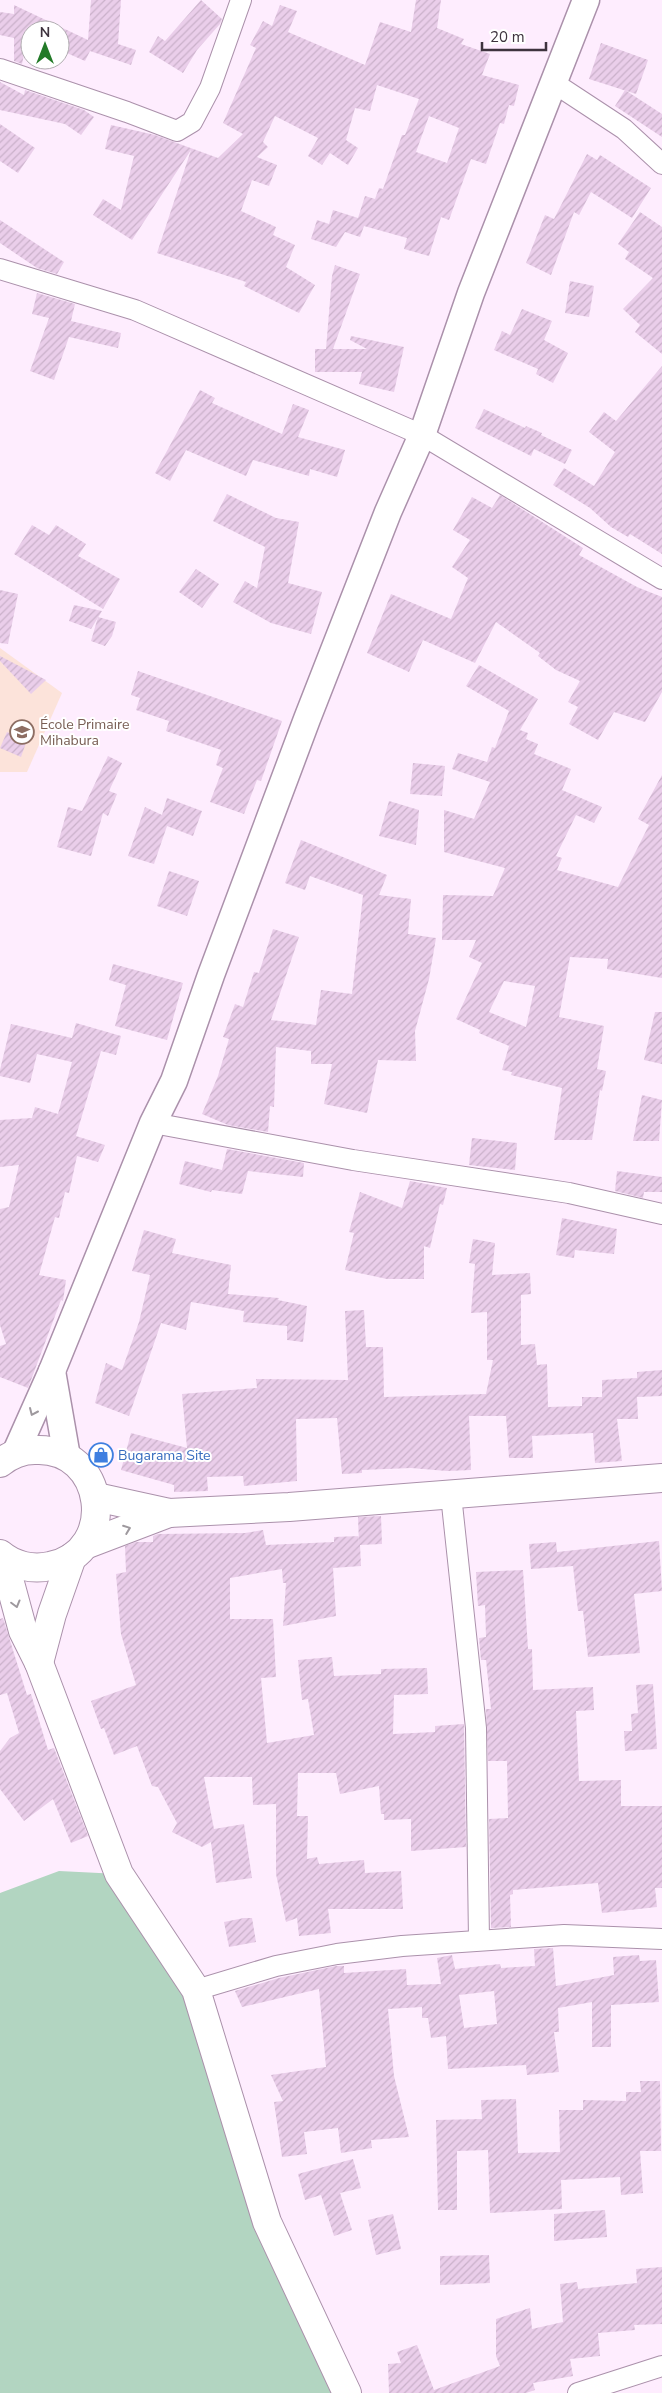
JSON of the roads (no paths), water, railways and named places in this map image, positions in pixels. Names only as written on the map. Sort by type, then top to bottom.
[{"type":"highway","points":[[8,1458],[42,1450],[67,1457],[83,1470],[96,1497],[95,1522],[79,1551],[52,1614],[39,1662]]},
{"type":"highway","points":[[96,1497],[168,1513],[451,1495],[662,1478]]},
{"type":"highway","points":[[1,1556],[22,1566],[43,1568],[63,1562],[79,1551],[168,1513]]},
{"type":"highway","points":[[1,1556],[23,1631],[39,1662],[119,1874],[196,1990],[267,2222],[347,2393]]},
{"type":"main road","points":[[8,1458],[52,1371],[153,1124],[174,1081],[211,975],[307,719],[388,512],[422,435],[471,293],[586,0]]},
{"type":"main road","points":[[52,1371],[67,1457]]},
{"type":"street","points":[[0,69],[177,131],[192,122],[210,88],[241,0]]},
{"type":"street","points":[[554,84],[624,129],[662,164]]},
{"type":"street","points":[[0,269],[135,310],[422,435],[662,579]]},
{"type":"street","points":[[153,1124],[353,1160],[569,1193],[662,1214]]},
{"type":"street","points":[[451,1495],[476,1728],[480,1940]]},
{"type":"street","points":[[196,1990],[276,1966],[337,1954],[480,1940],[564,1935],[662,1939]]},
{"type":"street","points":[[578,2393],[662,2366]]},
{"type":"place","name":"École Primaire Mihabura","points":[[22,732]]},
{"type":"place","name":"Bugarama Site","points":[[101,1455]]}]
